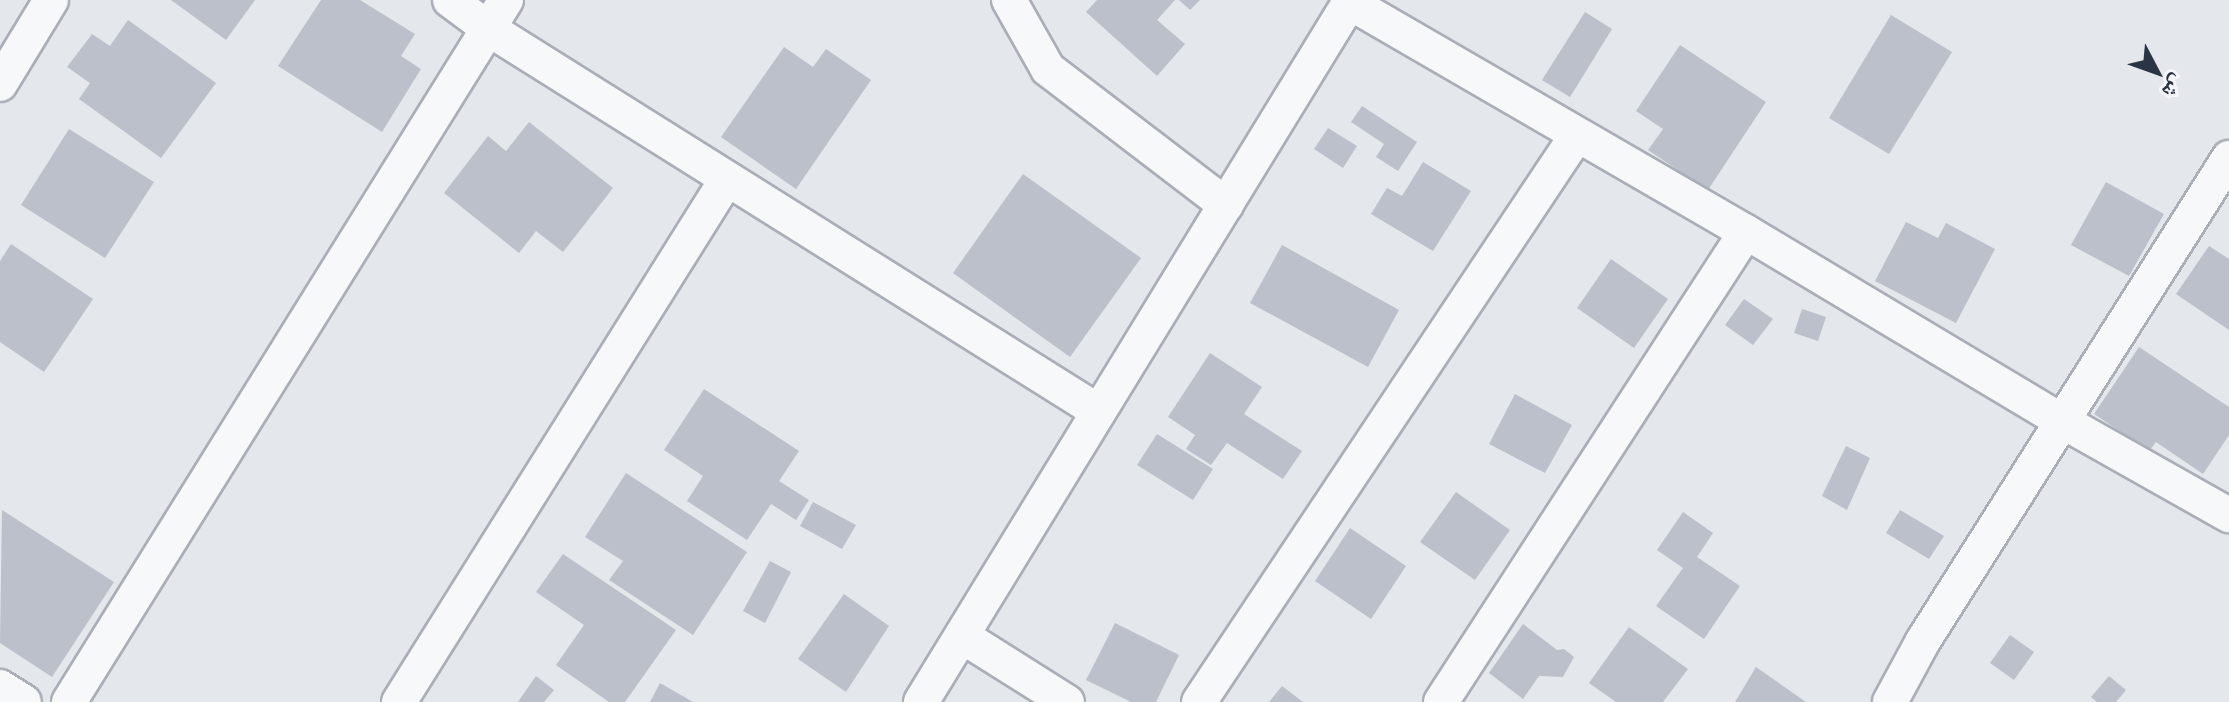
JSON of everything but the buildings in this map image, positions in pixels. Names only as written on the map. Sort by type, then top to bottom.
[{"type":"street","points":[[0,84],[51,0]]},
{"type":"street","points":[[450,0],[489,29],[1096,410]]},
{"type":"street","points":[[69,702],[506,0]]},
{"type":"street","points":[[1009,0],[1048,69],[1226,205]]},
{"type":"street","points":[[921,702],[1096,410],[1350,1],[2062,421],[2229,515]]},
{"type":"street","points":[[1199,702],[1577,135]]},
{"type":"street","points":[[1890,702],[1923,641],[2229,158]]},
{"type":"street","points":[[399,702],[727,179]]},
{"type":"street","points":[[1441,702],[1746,232]]},
{"type":"street","points":[[962,636],[1067,702]]},
{"type":"street","points":[[0,687],[24,702]]}]
